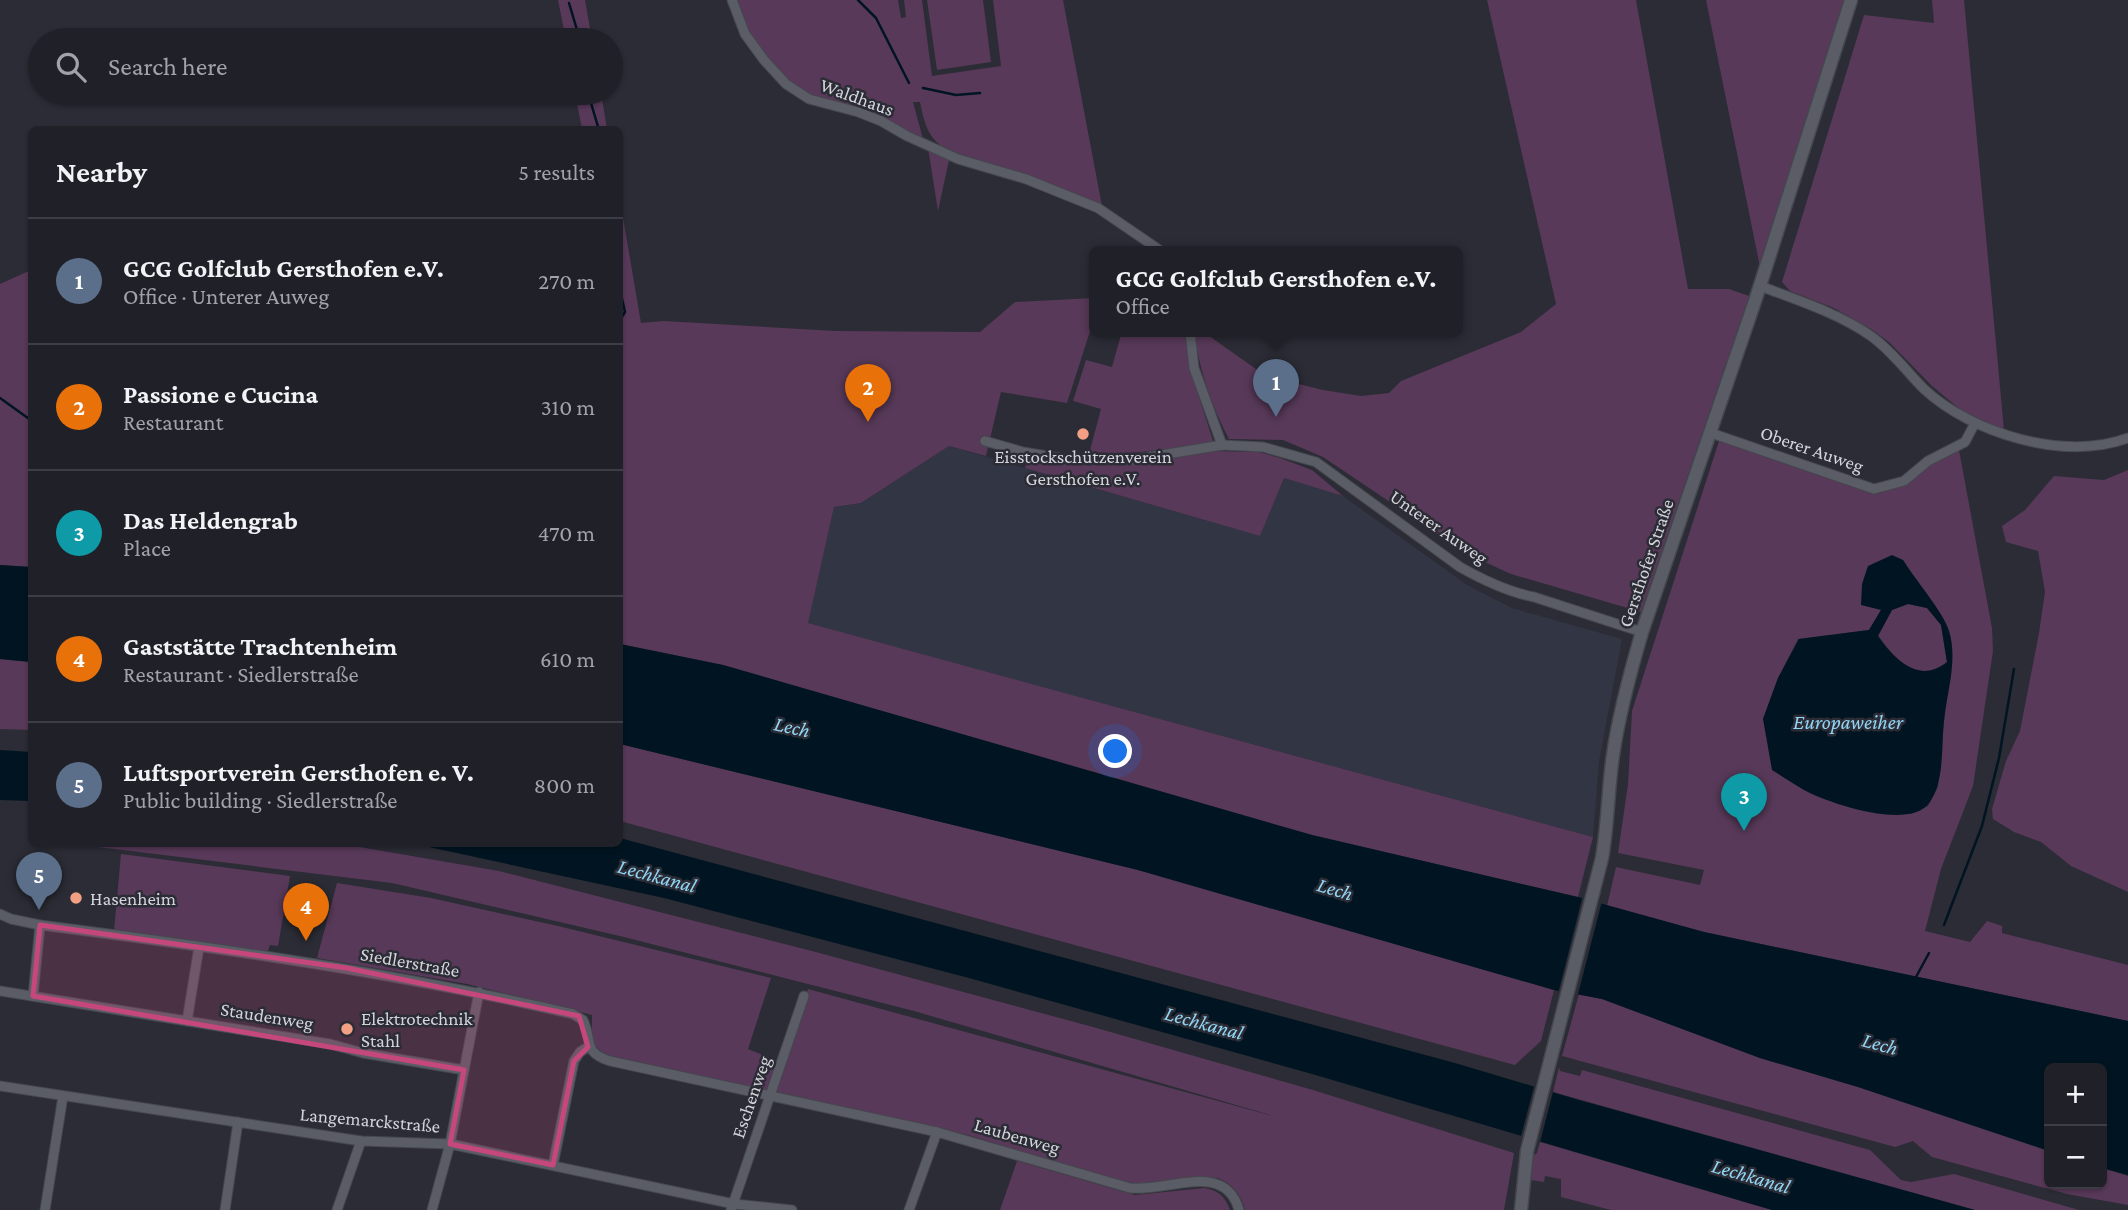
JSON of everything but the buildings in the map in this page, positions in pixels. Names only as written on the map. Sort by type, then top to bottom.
[{"type":"main road","name":"Gersthofer Straße","points":[[1521,1210],[1527,1151],[1599,872],[1608,820],[1612,759],[1619,717],[1642,632],[1760,286],[1851,0]]},
{"type":"street","name":"Waldhaus","points":[[732,0],[745,34],[786,84],[809,100],[847,108],[881,121],[958,159],[1026,179],[1098,208],[1154,246]]},
{"type":"street","points":[[1760,286],[1831,314],[1869,335],[1887,348],[1924,389],[1975,423],[2000,433],[2044,443],[2084,446],[2128,438]]},
{"type":"street","points":[[1191,337],[1194,368],[1222,445]]},
{"type":"street","name":"Oberer Auweg","points":[[1711,433],[1874,489],[1904,481],[1928,461],[1965,442],[1975,423]]},
{"type":"street","name":"Unterer Auweg","points":[[985,441],[1023,452],[1065,459],[1131,460],[1222,445],[1263,447],[1316,462],[1460,567],[1478,577],[1518,594],[1642,632]]},
{"type":"street","name":"Siedlerstraße","points":[[0,914],[10,919],[40,925],[288,958],[479,992],[579,1016],[586,1025],[588,1046]]},
{"type":"street","name":"Siedlerstraße","points":[[0,922],[10,919]]},
{"type":"street","points":[[33,996],[40,925]]},
{"type":"street","points":[[187,1021],[199,947]]},
{"type":"street","name":"Staudenweg","points":[[0,991],[330,1044],[363,1053],[464,1070]]},
{"type":"street","points":[[432,1210],[450,1144],[479,992]]},
{"type":"street","name":"Eschenweg","points":[[733,1207],[804,996]]},
{"type":"street","points":[[554,1165],[574,1061],[588,1046],[600,1058],[610,1061],[771,1095]]},
{"type":"street","name":"Langemarckstraße","points":[[0,1086],[361,1140],[450,1144],[554,1165],[733,1207],[792,1210]]},
{"type":"street","name":"Laubenweg","points":[[771,1095],[937,1132],[1130,1188],[1196,1182],[1220,1184],[1231,1191],[1239,1210]]},
{"type":"street","points":[[45,1210],[63,1096]]},
{"type":"street","points":[[225,1210],[238,1122]]},
{"type":"street","points":[[909,1210],[937,1132]]},
{"type":"street","points":[[337,1210],[361,1140]]},
{"type":"highlighted area","points":[[40,925],[347,968],[579,1016],[588,1047],[574,1061],[553,1165],[450,1144],[464,1070],[33,996]]},
{"type":"shaded area","points":[[558,0],[585,0],[590,28],[564,28]]},
{"type":"shaded area","points":[[735,0],[898,0],[901,18],[906,17],[904,0],[922,0],[932,76],[1001,66],[993,0],[1063,0],[1102,206],[950,152],[931,136],[920,102],[913,102],[923,139],[809,96],[787,81],[746,30]]},
{"type":"shaded area","points":[[927,0],[983,0],[991,62],[937,70]]},
{"type":"shaded area","points":[[1487,0],[1636,0],[1688,289],[1729,289],[1749,296],[1641,612],[1511,574],[1487,563],[1436,533],[1323,457],[1283,440],[1229,439],[1211,399],[1195,337],[1211,337],[1266,376],[1361,396],[1389,393],[1401,381],[1521,332],[1556,304]]},
{"type":"shaded area","points":[[1706,0],[1845,0],[1760,267]]},
{"type":"shaded area","points":[[1932,0],[1964,0],[2004,430],[1962,411],[1874,331],[1834,308],[1790,291],[1782,282],[1864,15],[1934,23]]},
{"type":"shaded area","points":[[577,105],[603,105],[606,126],[581,126]]},
{"type":"shaded area","points":[[928,148],[949,160],[938,211]]},
{"type":"shaded area","points":[[623,218],[641,323],[664,321],[835,331],[980,332],[1015,302],[1089,298],[1089,334],[1067,403],[1001,392],[986,456],[949,446],[861,503],[834,507],[808,623],[1593,837],[1578,897],[1312,835],[723,665],[623,645]]},
{"type":"shaded area","points":[[28,271],[28,567],[0,565],[0,284]]},
{"type":"shaded area","points":[[1120,337],[1187,337],[1190,369],[1214,444],[1131,453],[1089,454],[1101,409],[1073,401],[1086,360],[1112,367]]},
{"type":"shaded area","points":[[1720,438],[1879,491],[1930,462],[1959,450],[1992,628],[1993,651],[1973,786],[1941,869],[1925,931],[1970,942],[1987,921],[2002,926],[2002,933],[2128,965],[2128,1021],[1704,932],[1607,906],[1616,867],[1700,885],[1704,870],[1618,853],[1628,784],[1632,711]],"holes":[[[1903,560],[1948,628],[1951,675],[1938,787],[1928,806],[1911,814],[1890,814],[1763,719],[1778,678],[1798,639],[1869,630]]]},
{"type":"shaded area","points":[[949,446],[1260,536],[1284,478],[1343,496],[1467,585],[1512,608],[1622,639],[1599,762],[1593,837],[807,623],[834,507],[861,503]]},
{"type":"shaded area","points":[[1212,451],[1259,452],[1280,458],[1312,470],[1343,496],[1284,478],[1260,536],[1025,468],[1027,459],[1064,464],[1129,464]]},
{"type":"shaded area","points":[[2128,470],[2128,892],[2071,866],[2041,842],[2014,832],[1993,819],[1992,809],[2006,761],[2020,731],[2045,592],[2038,551],[2006,542],[2002,526],[2025,510],[2054,476],[2104,480]]},
{"type":"shaded area","points":[[1908,604],[1927,608],[1941,625],[1947,662],[1937,668],[1927,671],[1908,666],[1892,653],[1878,635],[1892,610]]},
{"type":"shaded area","points":[[0,659],[28,662],[28,730],[0,729]]},
{"type":"shaded area","points":[[623,745],[1138,870],[1554,990],[1541,1041],[1515,1065],[623,822]]},
{"type":"shaded area","points":[[98,847],[359,847],[499,871],[812,951],[1313,1090],[1514,1153],[1504,1210],[1245,1210],[1236,1191],[1218,1178],[1140,1185],[1123,1183],[968,1135],[611,1056],[595,1045],[592,1015],[467,984],[317,958],[337,883],[431,898],[771,978],[748,1049],[783,1063],[808,989],[1277,1117],[914,1011],[624,937],[392,883]]},
{"type":"shaded area","points":[[121,854],[290,876],[278,946],[270,945],[268,951],[114,931]]},
{"type":"shaded area","points":[[1579,994],[1602,999],[1760,1058],[1858,1087],[2044,1149],[2044,1188],[1932,1157],[1913,1141],[1895,1147],[1562,1056]]},
{"type":"shaded area","points":[[1559,1067],[1560,1071],[1580,1076],[1582,1070],[1870,1150],[1901,1180],[1911,1182],[1954,1174],[2079,1210],[1975,1210],[1553,1092]]},
{"type":"shaded area","points":[[1540,1142],[1772,1210],[1611,1210],[1561,1197],[1561,1179],[1545,1176],[1544,1182],[1531,1180],[1532,1156],[1537,1153]]},
{"type":"shaded area","points":[[1017,1161],[1135,1195],[1209,1189],[1220,1194],[1230,1210],[1000,1210]]},
{"type":"shaded area","points":[[2107,1170],[2128,1176],[2128,1205],[2049,1189],[2107,1189]]},
{"type":"water","name":"Europaweiher","points":[[1892,555],[1903,560],[1941,615],[1951,642],[1952,664],[1938,785],[1929,803],[1919,811],[1904,815],[1868,812],[1831,801],[1804,790],[1772,770],[1763,719],[1778,678],[1799,639],[1869,630],[1881,610],[1861,605],[1862,584],[1868,566]],"holes":[[[1908,604],[1927,608],[1941,625],[1947,662],[1927,671],[1917,670],[1899,660],[1878,636],[1892,610]]]},
{"type":"water","points":[[0,565],[28,567],[28,662],[0,659]]},
{"type":"water","name":"Lech","points":[[623,645],[723,665],[1312,835],[1578,897],[1704,932],[2128,1021],[2128,1175],[2107,1169],[2107,1063],[2044,1063],[2044,1149],[1858,1087],[1760,1058],[1602,999],[1554,990],[1138,870],[623,745]]},
{"type":"water","points":[[0,750],[28,752],[28,801],[0,800]]},
{"type":"water","name":"Lechkanal","points":[[623,839],[1455,1063],[1975,1210],[1772,1210],[1319,1076],[969,978],[664,898],[429,847],[623,847]]},
{"type":"pier","points":[[1583,895],[1602,901],[1577,998],[1558,994]]},
{"type":"pier","points":[[1535,1083],[1554,1088],[1539,1146],[1520,1140]]},
{"type":"waterway","points":[[858,0],[876,18],[909,83]]},
{"type":"waterway","points":[[569,3],[576,28]]},
{"type":"waterway","points":[[923,88],[956,95],[980,93]]},
{"type":"waterway","points":[[592,105],[598,126]]},
{"type":"waterway","points":[[623,303],[623,315]]},
{"type":"waterway","points":[[0,398],[28,418]]},
{"type":"waterway","points":[[1944,925],[1982,826],[1999,758],[2014,669]]},
{"type":"waterway","points":[[1916,977],[1929,953]]},
{"type":"place","name":"GCG Golfclub Gersthofen e.V.","points":[[1276,417]]},
{"type":"place","name":"Passione e Cucina","points":[[868,422]]},
{"type":"place","name":"Eisstockschützenverein Gersthofen e.V.","points":[[1083,434]]},
{"type":"place","name":"Das Heldengrab","points":[[1744,831]]},
{"type":"place","name":"Hasenheim","points":[[76,898]]},
{"type":"place","name":"Luftsportverein Gersthofen e. V.","points":[[39,910]]},
{"type":"place","name":"Gaststätte Trachtenheim","points":[[306,941]]},
{"type":"place","name":"Elektrotechnik Stahl","points":[[347,1029]]}]
